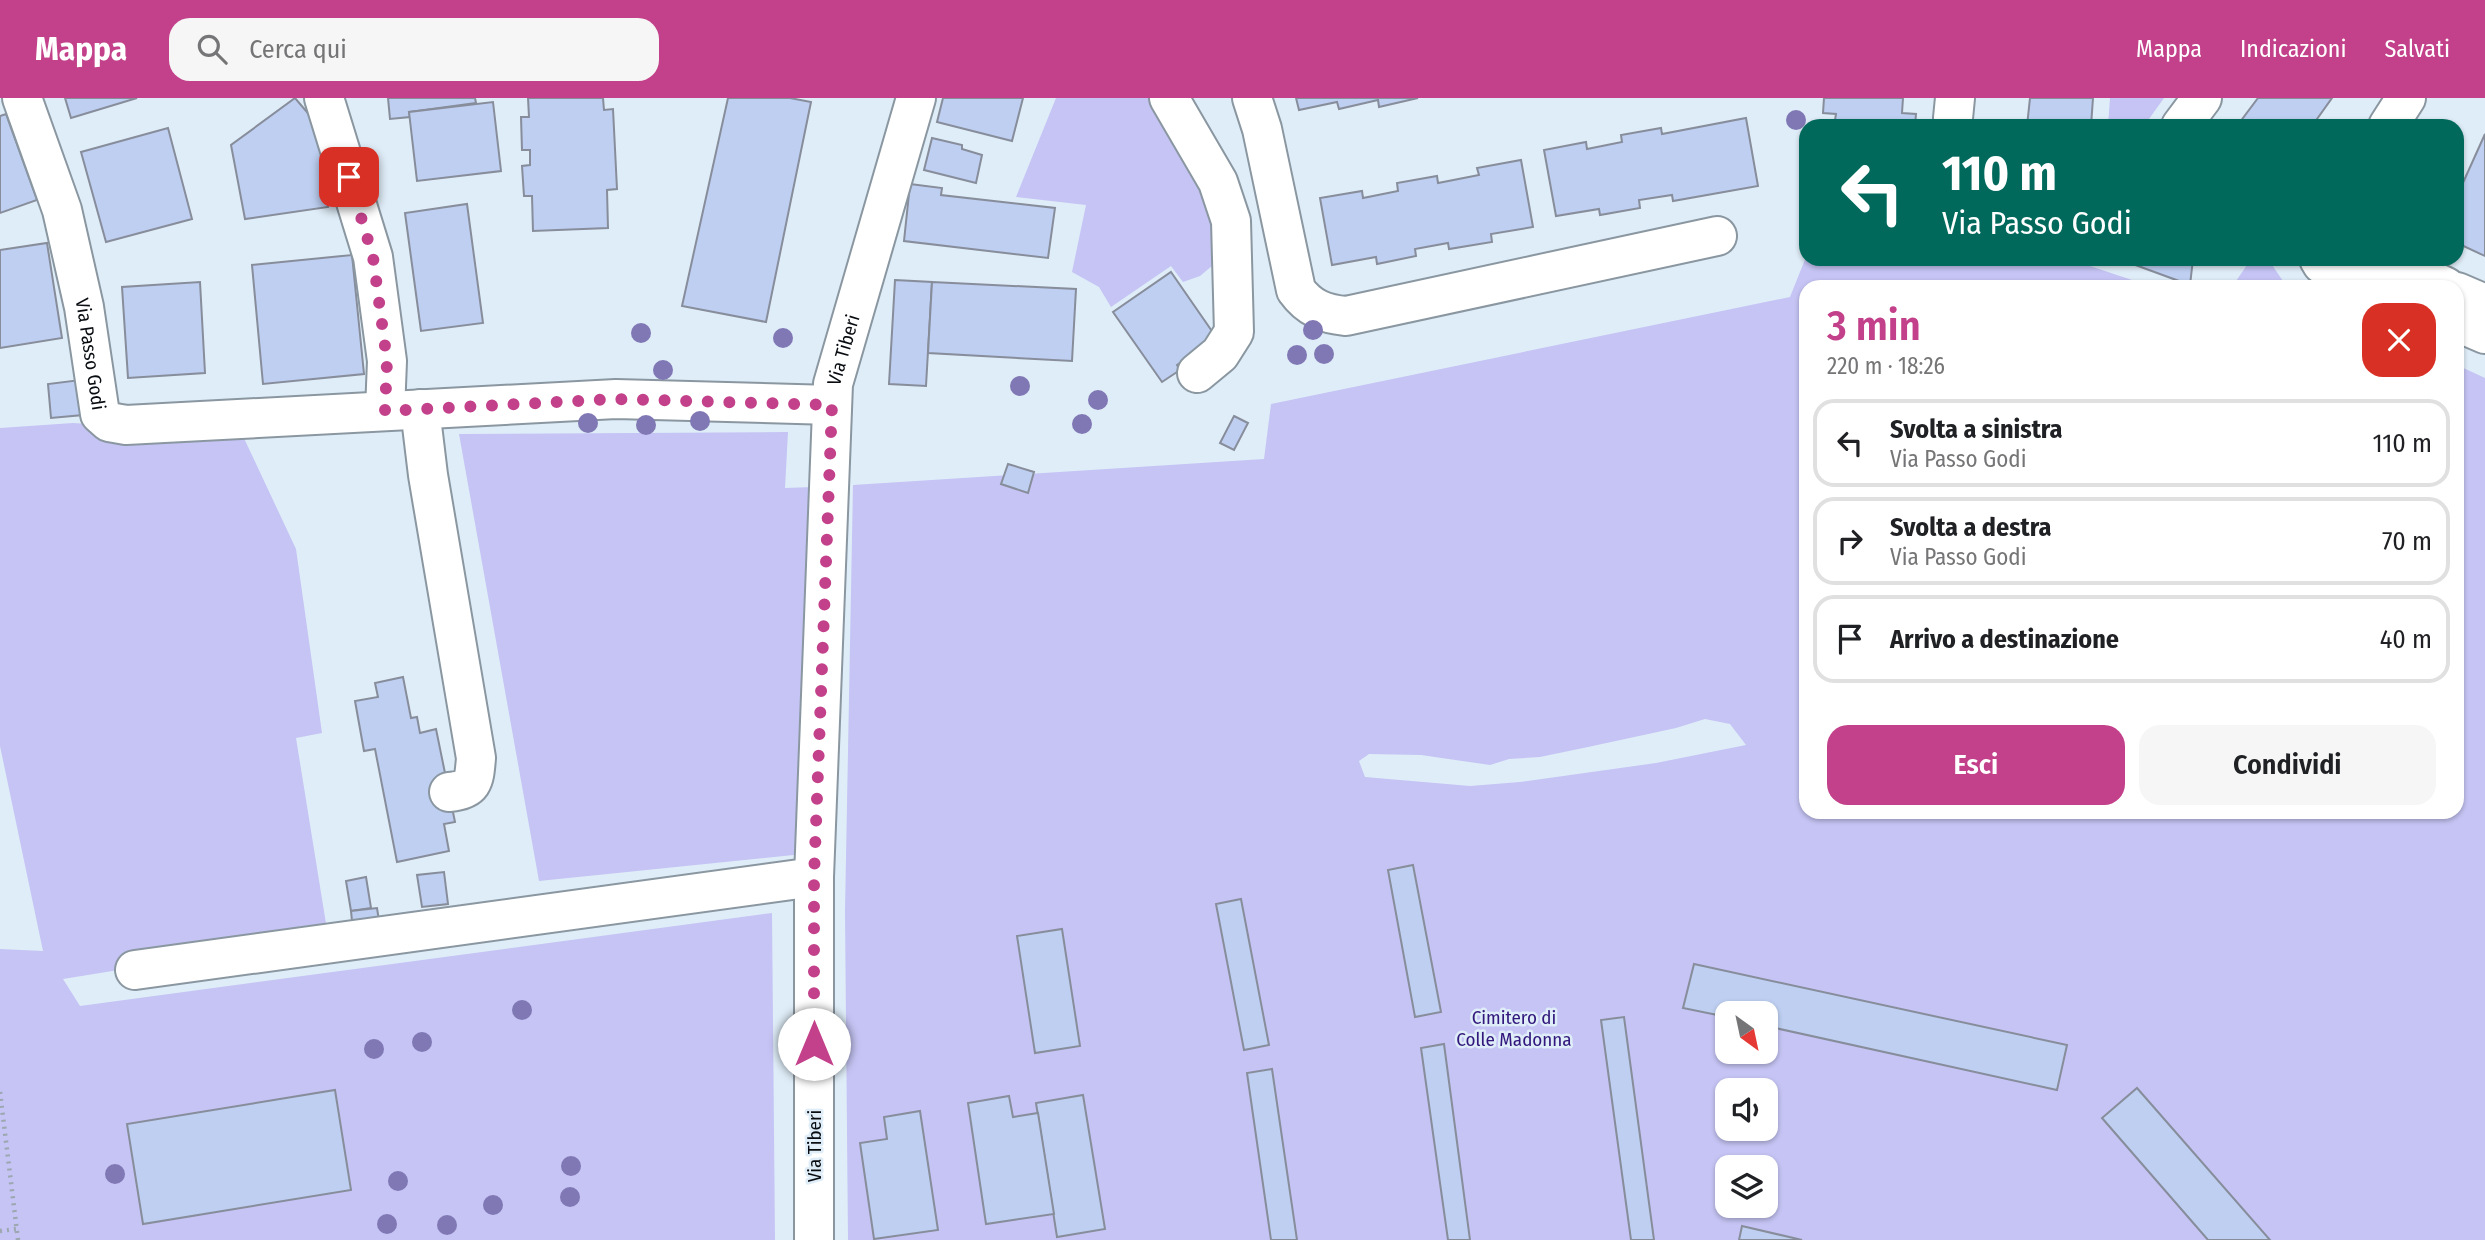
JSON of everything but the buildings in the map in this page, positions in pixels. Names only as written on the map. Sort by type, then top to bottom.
[{"type":"street","name":"Via Passo Godi","points":[[22,98],[62,210],[84,307],[100,414],[108,422],[126,425],[616,399],[832,405]]},
{"type":"street","points":[[324,98],[373,257],[387,361],[402,410],[428,475],[476,758],[475,775],[471,785],[463,791],[449,792]]},
{"type":"street","name":"Via Tiberi","points":[[814,1240],[814,877],[833,384],[916,98]]},
{"type":"street","points":[[1169,98],[1218,182],[1231,221],[1234,332],[1220,354],[1198,373]]},
{"type":"street","points":[[1252,98],[1262,129],[1296,290],[1317,310],[1346,316],[1717,236]]},
{"type":"street","points":[[2186,119],[2202,98]]},
{"type":"street","points":[[2392,119],[2406,98]]},
{"type":"street","points":[[2326,266],[2359,280]]},
{"type":"street","points":[[2402,266],[2432,280]]},
{"type":"street","points":[[2464,295],[2485,304]]},
{"type":"street","points":[[2464,325],[2485,334]]},
{"type":"street","points":[[135,970],[814,877]]},
{"type":"path","points":[[0,1093],[18,1240]]},
{"type":"path","points":[[0,1231],[16,1229]]},
{"type":"green space","points":[[1056,98],[1163,98],[1198,152],[1225,255],[1200,276],[1183,282],[1171,266],[1111,307],[1099,287],[1072,272],[1086,205],[1016,197]]},
{"type":"green space","points":[[2110,98],[2164,98],[2149,119],[2108,119]]},
{"type":"green space","name":"Cimitero di Colle Madonna","points":[[1802,266],[2090,266],[2132,280],[1799,280],[1799,819],[2464,819],[2464,368],[2485,378],[2485,1240],[848,1240],[845,911],[853,485],[1264,459],[1271,404],[1790,297]],"holes":[[[1705,719],[1730,724],[1746,745],[1656,763],[1520,782],[1470,786],[1365,777],[1359,761],[1369,754],[1421,755],[1490,765],[1509,759],[1540,757],[1676,728]]]},
{"type":"green space","points":[[2246,266],[2273,266],[2282,280],[2237,280]]},
{"type":"green space","points":[[73,423],[242,434],[296,549],[322,733],[296,738],[328,936],[63,979],[80,1006],[772,913],[775,1240],[0,1240],[0,949],[43,951],[0,746],[0,428]]},
{"type":"green space","points":[[788,432],[785,488],[813,487],[803,854],[539,881],[459,434]]},
{"type":"route","points":[[349,177],[373,257],[387,361],[385,411],[616,399],[832,405],[814,877],[814,1044]]}]
